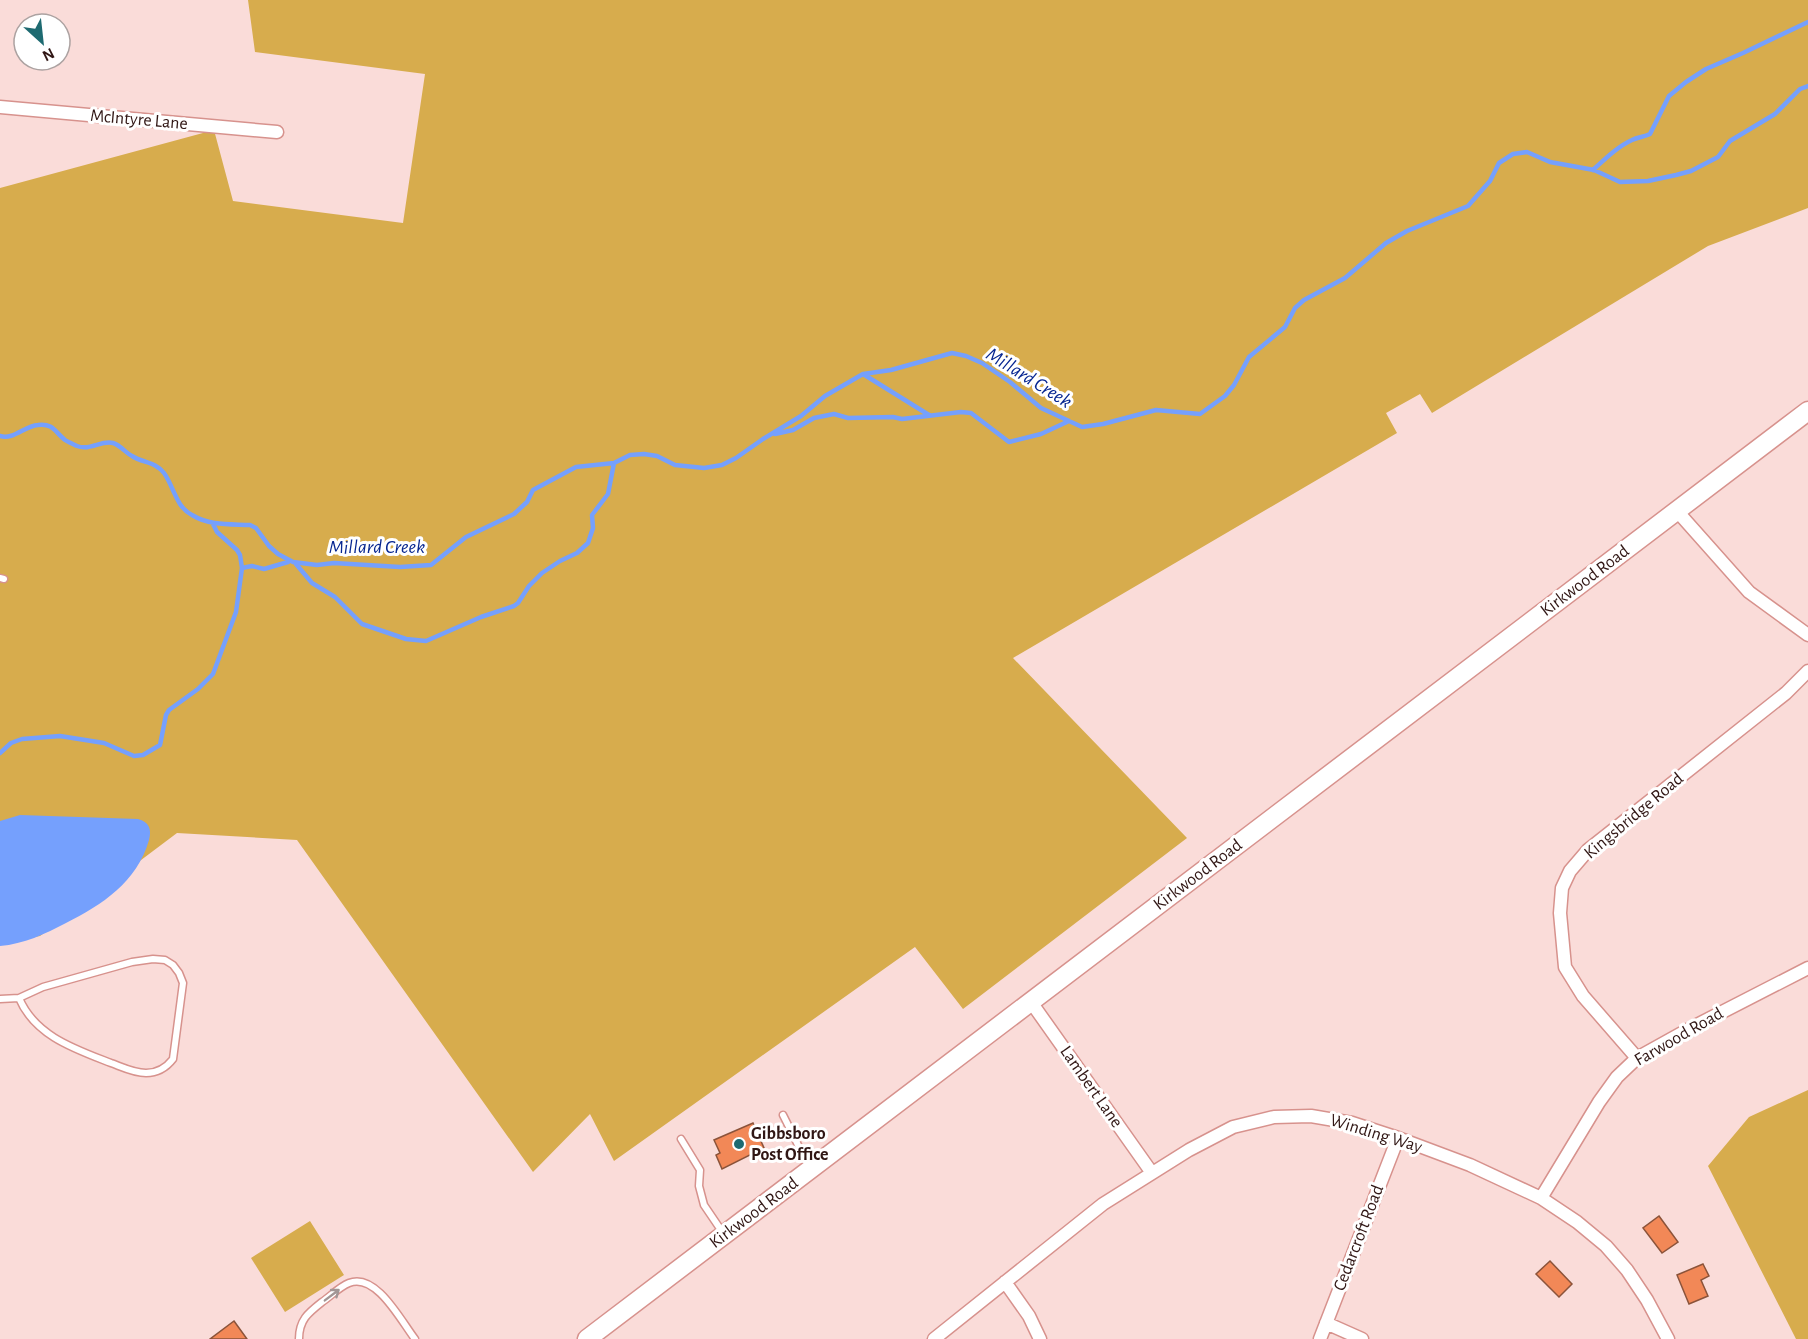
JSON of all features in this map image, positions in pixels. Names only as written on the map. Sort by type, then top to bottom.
[{"type":"street","name":"McIntyre Lane","points":[[0,107],[277,132]]},
{"type":"street","name":"Kirkwood Road","points":[[587,1339],[1808,411]]},
{"type":"street","points":[[1677,511],[1749,592],[1808,635]]},
{"type":"street","name":"Kingsbridge Road","points":[[1637,1058],[1583,996],[1565,967],[1560,913],[1562,888],[1570,871],[1588,850],[1786,693],[1808,671]]},
{"type":"street","name":"Farwood Road","points":[[1541,1198],[1599,1102],[1617,1077],[1637,1058],[1808,968]]},
{"type":"street","name":"Lambert Lane","points":[[1031,1002],[1152,1173]]},
{"type":"street","name":"Winding Way","points":[[934,1339],[1103,1204],[1189,1150],[1233,1127],[1274,1117],[1311,1116],[1352,1123],[1398,1138],[1470,1165],[1541,1198],[1577,1222],[1606,1246],[1628,1270],[1668,1339]]},
{"type":"street","name":"Cedarcroft Road","points":[[1320,1339],[1398,1138]]},
{"type":"street","points":[[1005,1282],[1029,1316],[1040,1339]]},
{"type":"street","points":[[1326,1323],[1362,1339]]},
{"type":"lane","points":[[0,999],[20,998],[43,987],[132,962],[165,960],[179,973],[183,983],[173,1059],[158,1072],[145,1073],[132,1071],[82,1052],[59,1041],[36,1024],[26,1013],[20,998]]},
{"type":"lane","points":[[783,1115],[811,1171]]},
{"type":"lane","points":[[681,1139],[700,1170],[699,1186],[704,1206],[724,1236]]},
{"type":"lane","points":[[299,1339],[300,1327],[305,1315],[346,1285],[356,1281],[366,1282],[378,1289],[415,1339]]},
{"type":"shaded area","points":[[248,0],[1808,0],[1808,208],[1708,246],[1432,413],[1420,394],[1386,413],[1397,433],[1013,658],[1187,838],[963,1009],[915,947],[614,1161],[590,1114],[533,1172],[297,840],[177,833],[40,936],[0,944],[0,188],[214,130],[233,201],[403,223],[425,74],[255,52]]},
{"type":"shaded area","points":[[1808,1090],[1808,1339],[1796,1339],[1708,1166],[1749,1117]]},
{"type":"shaded area","points":[[310,1221],[344,1275],[285,1312],[251,1258]]},
{"type":"water","points":[[20,815],[138,819],[147,824],[150,836],[136,868],[127,880],[105,900],[42,935],[0,946],[0,821]]},
{"type":"building","name":"Gibbsboro Post Office","points":[[753,1123],[764,1148],[722,1169],[716,1155],[720,1153],[714,1140]]},
{"type":"building","points":[[1659,1216],[1678,1242],[1662,1253],[1643,1228]]},
{"type":"building","points":[[1550,1261],[1572,1284],[1559,1297],[1536,1274]]},
{"type":"building","points":[[1703,1264],[1709,1276],[1701,1280],[1708,1296],[1689,1304],[1677,1275]]},
{"type":"building","points":[[234,1321],[247,1339],[210,1339]]},
{"type":"waterway","points":[[1593,170],[1621,146],[1650,134],[1669,96],[1686,82],[1706,69],[1808,22]]},
{"type":"waterway","name":"Millard Creek","points":[[0,436],[10,436],[33,426],[47,425],[65,440],[77,446],[86,447],[109,442],[116,444],[132,456],[161,469],[182,507],[187,511],[199,519],[213,523],[250,525],[256,528],[278,554],[293,562],[317,565],[334,563],[400,567],[431,565],[466,537],[514,514],[527,502],[533,490],[576,467],[614,463],[630,455],[644,454],[657,456],[675,465],[704,468],[722,465],[801,416],[825,396],[863,374],[891,370],[952,353],[982,363],[1010,382],[1041,408],[1082,427],[1156,410],[1200,414],[1225,396],[1234,385],[1249,357],[1285,327],[1295,308],[1304,300],[1345,278],[1386,243],[1407,231],[1468,206],[1490,181],[1499,163],[1513,154],[1527,152],[1550,162],[1594,170],[1620,182],[1648,181],[1676,175],[1691,171],[1718,157],[1730,141],[1775,114],[1800,89],[1808,86]]},
{"type":"waterway","points":[[863,374],[929,415]]},
{"type":"waterway","points":[[775,434],[793,430],[814,418],[834,414],[848,418],[893,417],[902,419],[961,412],[971,413],[1009,442],[1041,434],[1069,421]]},
{"type":"waterway","points":[[296,564],[312,583],[335,597],[362,624],[406,639],[426,641],[481,617],[514,606],[542,573],[577,553],[588,543],[593,528],[592,515],[608,494],[614,463]]},
{"type":"waterway","points":[[0,753],[11,743],[22,739],[60,736],[104,743],[134,756],[143,755],[160,745],[169,710],[198,689],[213,674],[236,612],[242,568],[240,555],[217,532],[213,524]]},
{"type":"waterway","points":[[242,568],[252,566],[264,569],[288,562]]},
{"type":"place","name":"Gibbsboro Post Office","points":[[739,1144]]}]
